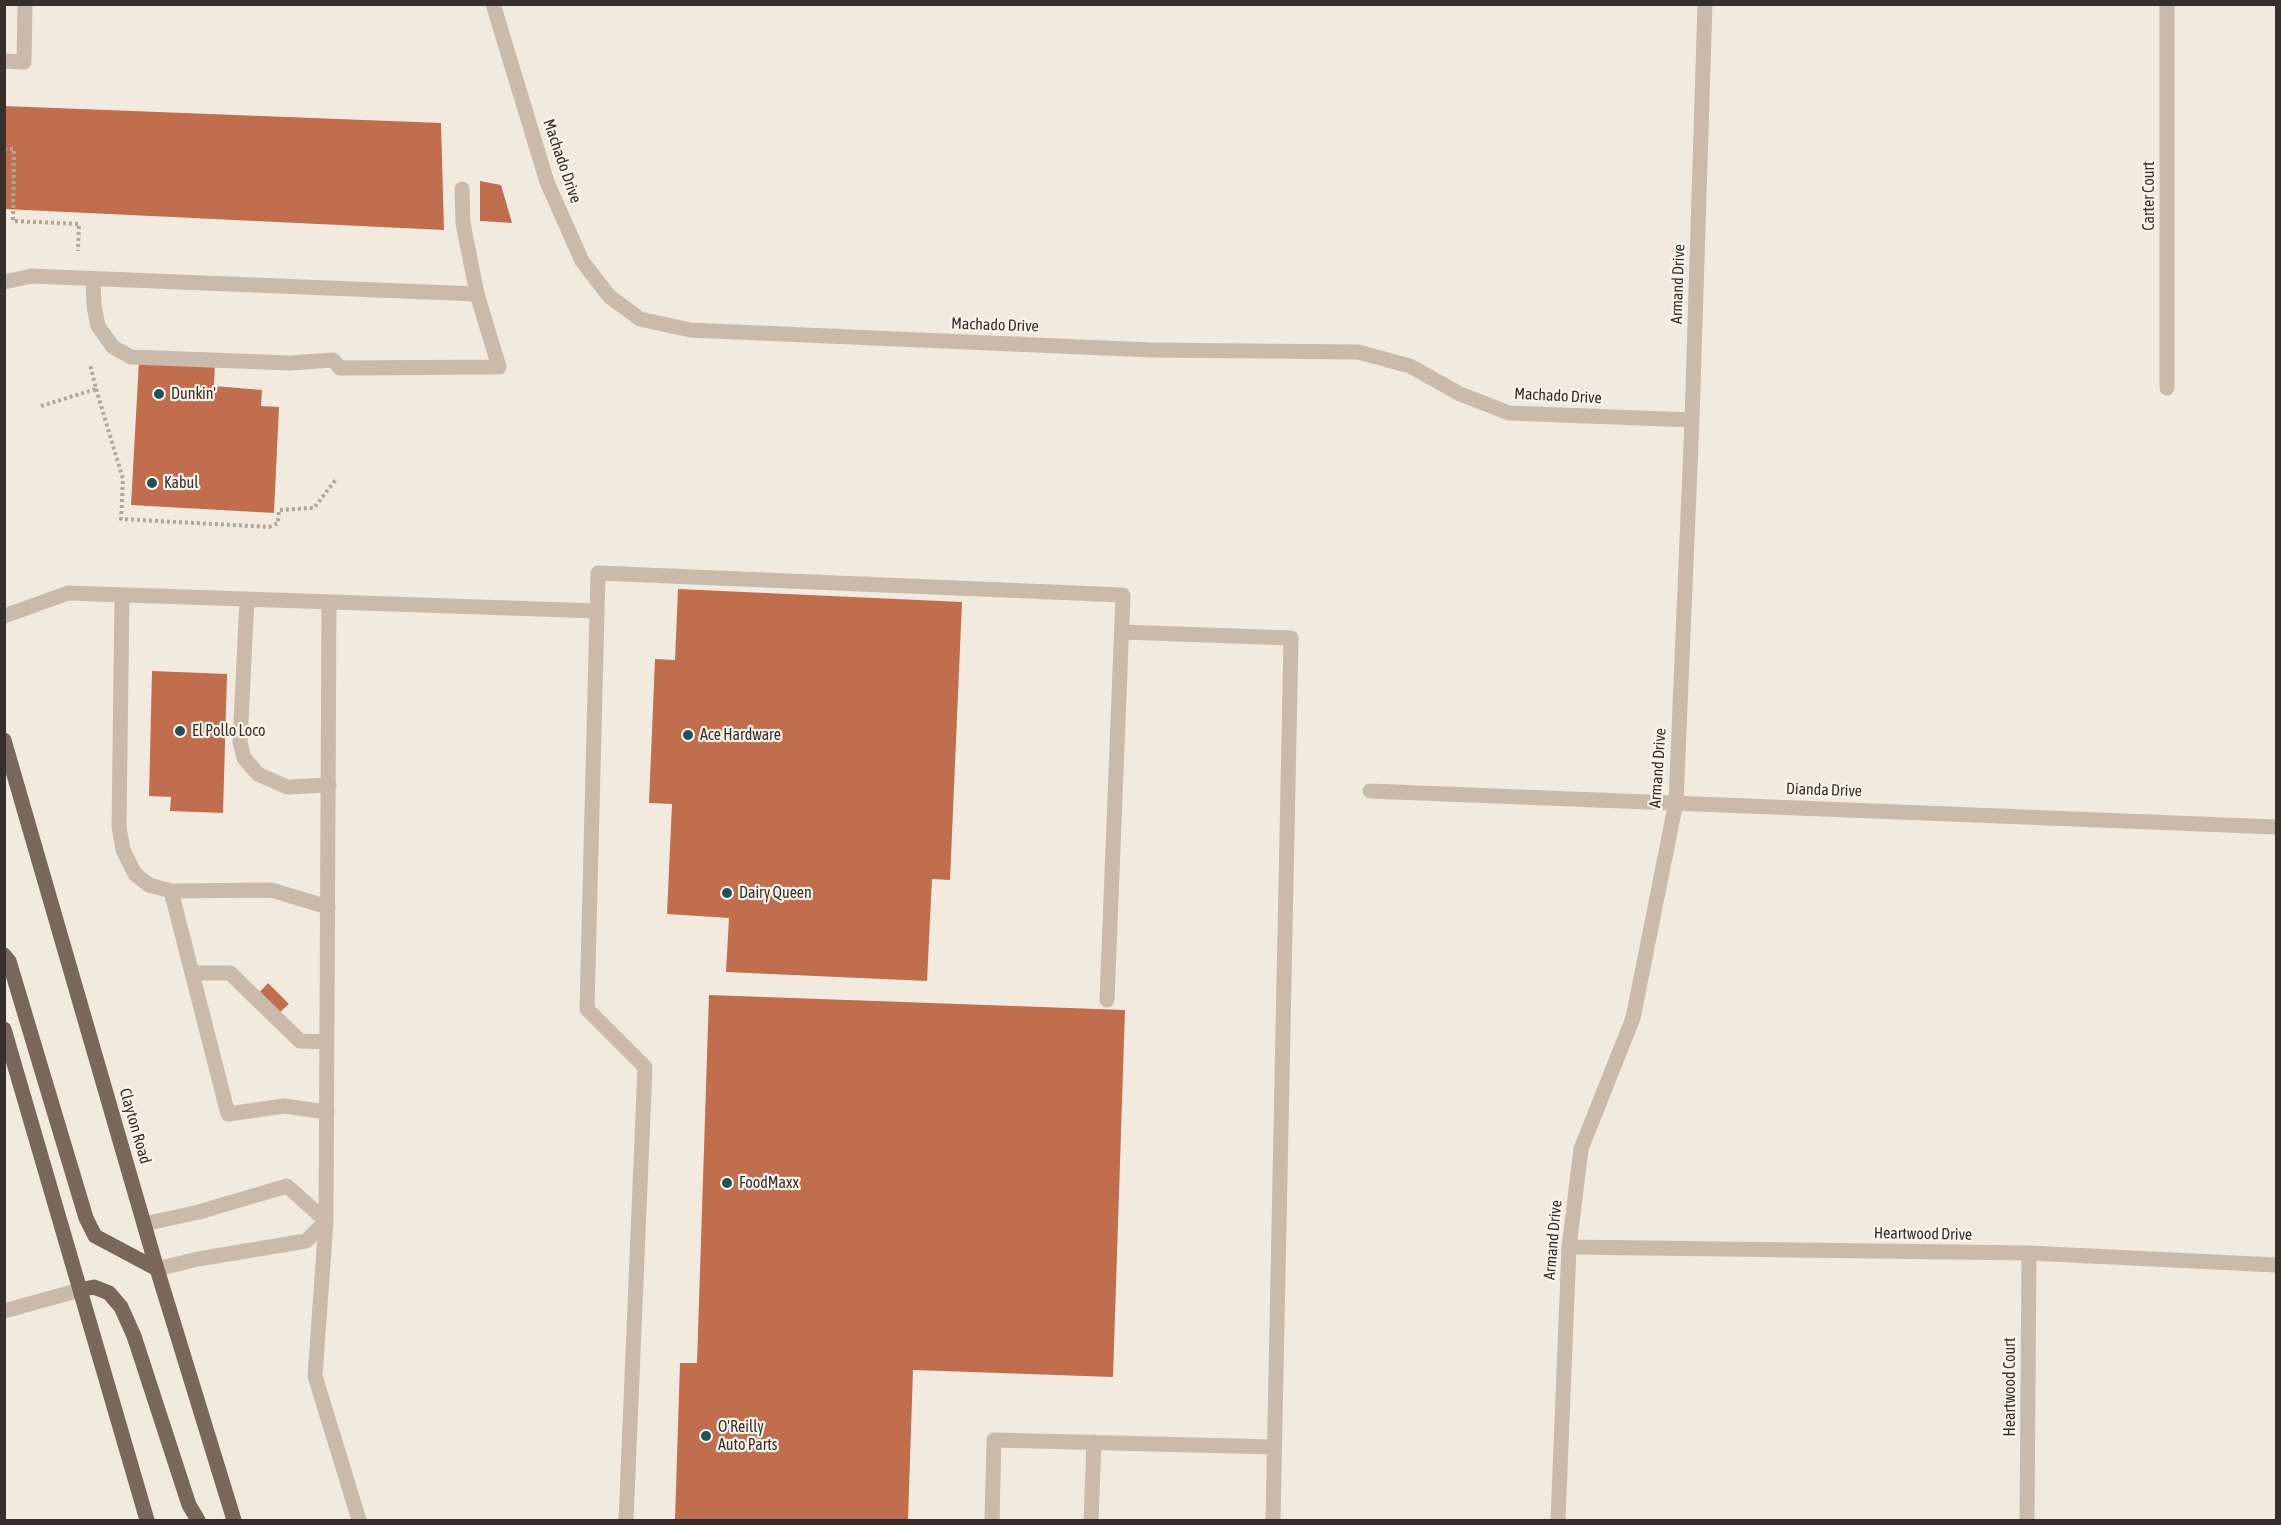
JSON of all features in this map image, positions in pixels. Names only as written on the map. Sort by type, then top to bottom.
[{"type":"main road","name":"Clayton Road","points":[[4,740],[157,1269],[234,1521]]},
{"type":"main road","points":[[4,955],[9,961],[86,1218],[95,1236],[157,1269]]},
{"type":"main road","points":[[4,1029],[147,1521]]},
{"type":"main road","points":[[80,1290],[94,1287],[108,1293],[121,1307],[134,1336],[189,1505],[198,1521]]},
{"type":"street","points":[[4,61],[24,62],[25,4]]},
{"type":"street","name":"Machado Drive","points":[[493,4],[547,183],[582,261],[609,296],[640,319],[690,330],[1151,350],[1358,352],[1410,366],[1460,394],[1509,413],[1692,420]]},
{"type":"street","name":"Armand Drive","points":[[1558,1521],[1569,1247],[1581,1149],[1633,1018],[1676,802],[1692,420],[1705,4]]},
{"type":"street","name":"Carter Court","points":[[2167,4],[2167,388]]},
{"type":"street","points":[[93,279],[94,306],[98,326],[112,347],[131,357],[290,363],[333,360],[340,368],[499,367],[477,294],[463,223],[462,189]]},
{"type":"street","points":[[4,282],[31,276],[477,294]]},
{"type":"street","points":[[626,1521],[645,1067],[587,1009],[598,573],[1123,595],[1107,1000]]},
{"type":"street","points":[[4,616],[68,592],[597,612]]},
{"type":"street","points":[[122,595],[119,827],[123,850],[135,874],[149,885],[171,891],[271,890],[327,907]]},
{"type":"street","points":[[247,599],[240,741],[244,758],[258,774],[287,787],[328,785]]},
{"type":"street","points":[[329,602],[326,1221],[315,1376],[359,1521]]},
{"type":"street","points":[[1122,632],[1291,638],[1273,1521]]},
{"type":"street","name":"Dianda Drive","points":[[1370,791],[2277,827]]},
{"type":"street","points":[[171,891],[228,1114],[284,1106],[327,1112]]},
{"type":"street","points":[[192,973],[230,973],[300,1041],[327,1042]]},
{"type":"street","points":[[144,1224],[199,1212],[287,1186],[326,1221]]},
{"type":"street","points":[[157,1269],[198,1259],[306,1241],[326,1221]]},
{"type":"street","name":"Heartwood Drive","points":[[1569,1247],[2029,1253],[2277,1265]]},
{"type":"street","name":"Heartwood Court","points":[[2027,1521],[2029,1253]]},
{"type":"street","points":[[4,1311],[80,1290]]},
{"type":"street","points":[[992,1521],[994,1440],[1274,1447]]},
{"type":"street","points":[[1091,1521],[1094,1442]]},
{"type":"path","points":[[96,389],[123,479],[122,519],[269,527],[278,522],[279,510],[314,508],[337,478]]},
{"type":"building","points":[[4,106],[441,123],[444,230],[4,209]]},
{"type":"building","points":[[480,181],[501,185],[512,223],[480,221]]},
{"type":"building","points":[[139,361],[215,364],[214,386],[262,390],[261,406],[279,407],[274,513],[131,505]]},
{"type":"building","points":[[678,589],[962,602],[950,880],[932,879],[927,981],[726,972],[729,918],[667,914],[672,804],[649,803],[655,659],[675,660]]},
{"type":"building","points":[[152,671],[227,674],[223,813],[170,811],[171,797],[149,796]]},
{"type":"building","points":[[268,983],[289,1004],[279,1013],[259,993]]},
{"type":"building","points":[[709,995],[1125,1010],[1113,1377],[913,1370],[908,1520],[675,1520],[680,1363],[697,1363]]},
{"type":"place","name":"Dunkin'","points":[[159,394]]},
{"type":"place","name":"Kabul","points":[[152,483]]},
{"type":"place","name":"El Pollo Loco","points":[[180,731]]},
{"type":"place","name":"Ace Hardware","points":[[688,735]]},
{"type":"place","name":"Dairy Queen","points":[[727,893]]},
{"type":"place","name":"FoodMaxx","points":[[727,1183]]},
{"type":"place","name":"O'Reilly Auto Parts","points":[[706,1436]]}]
